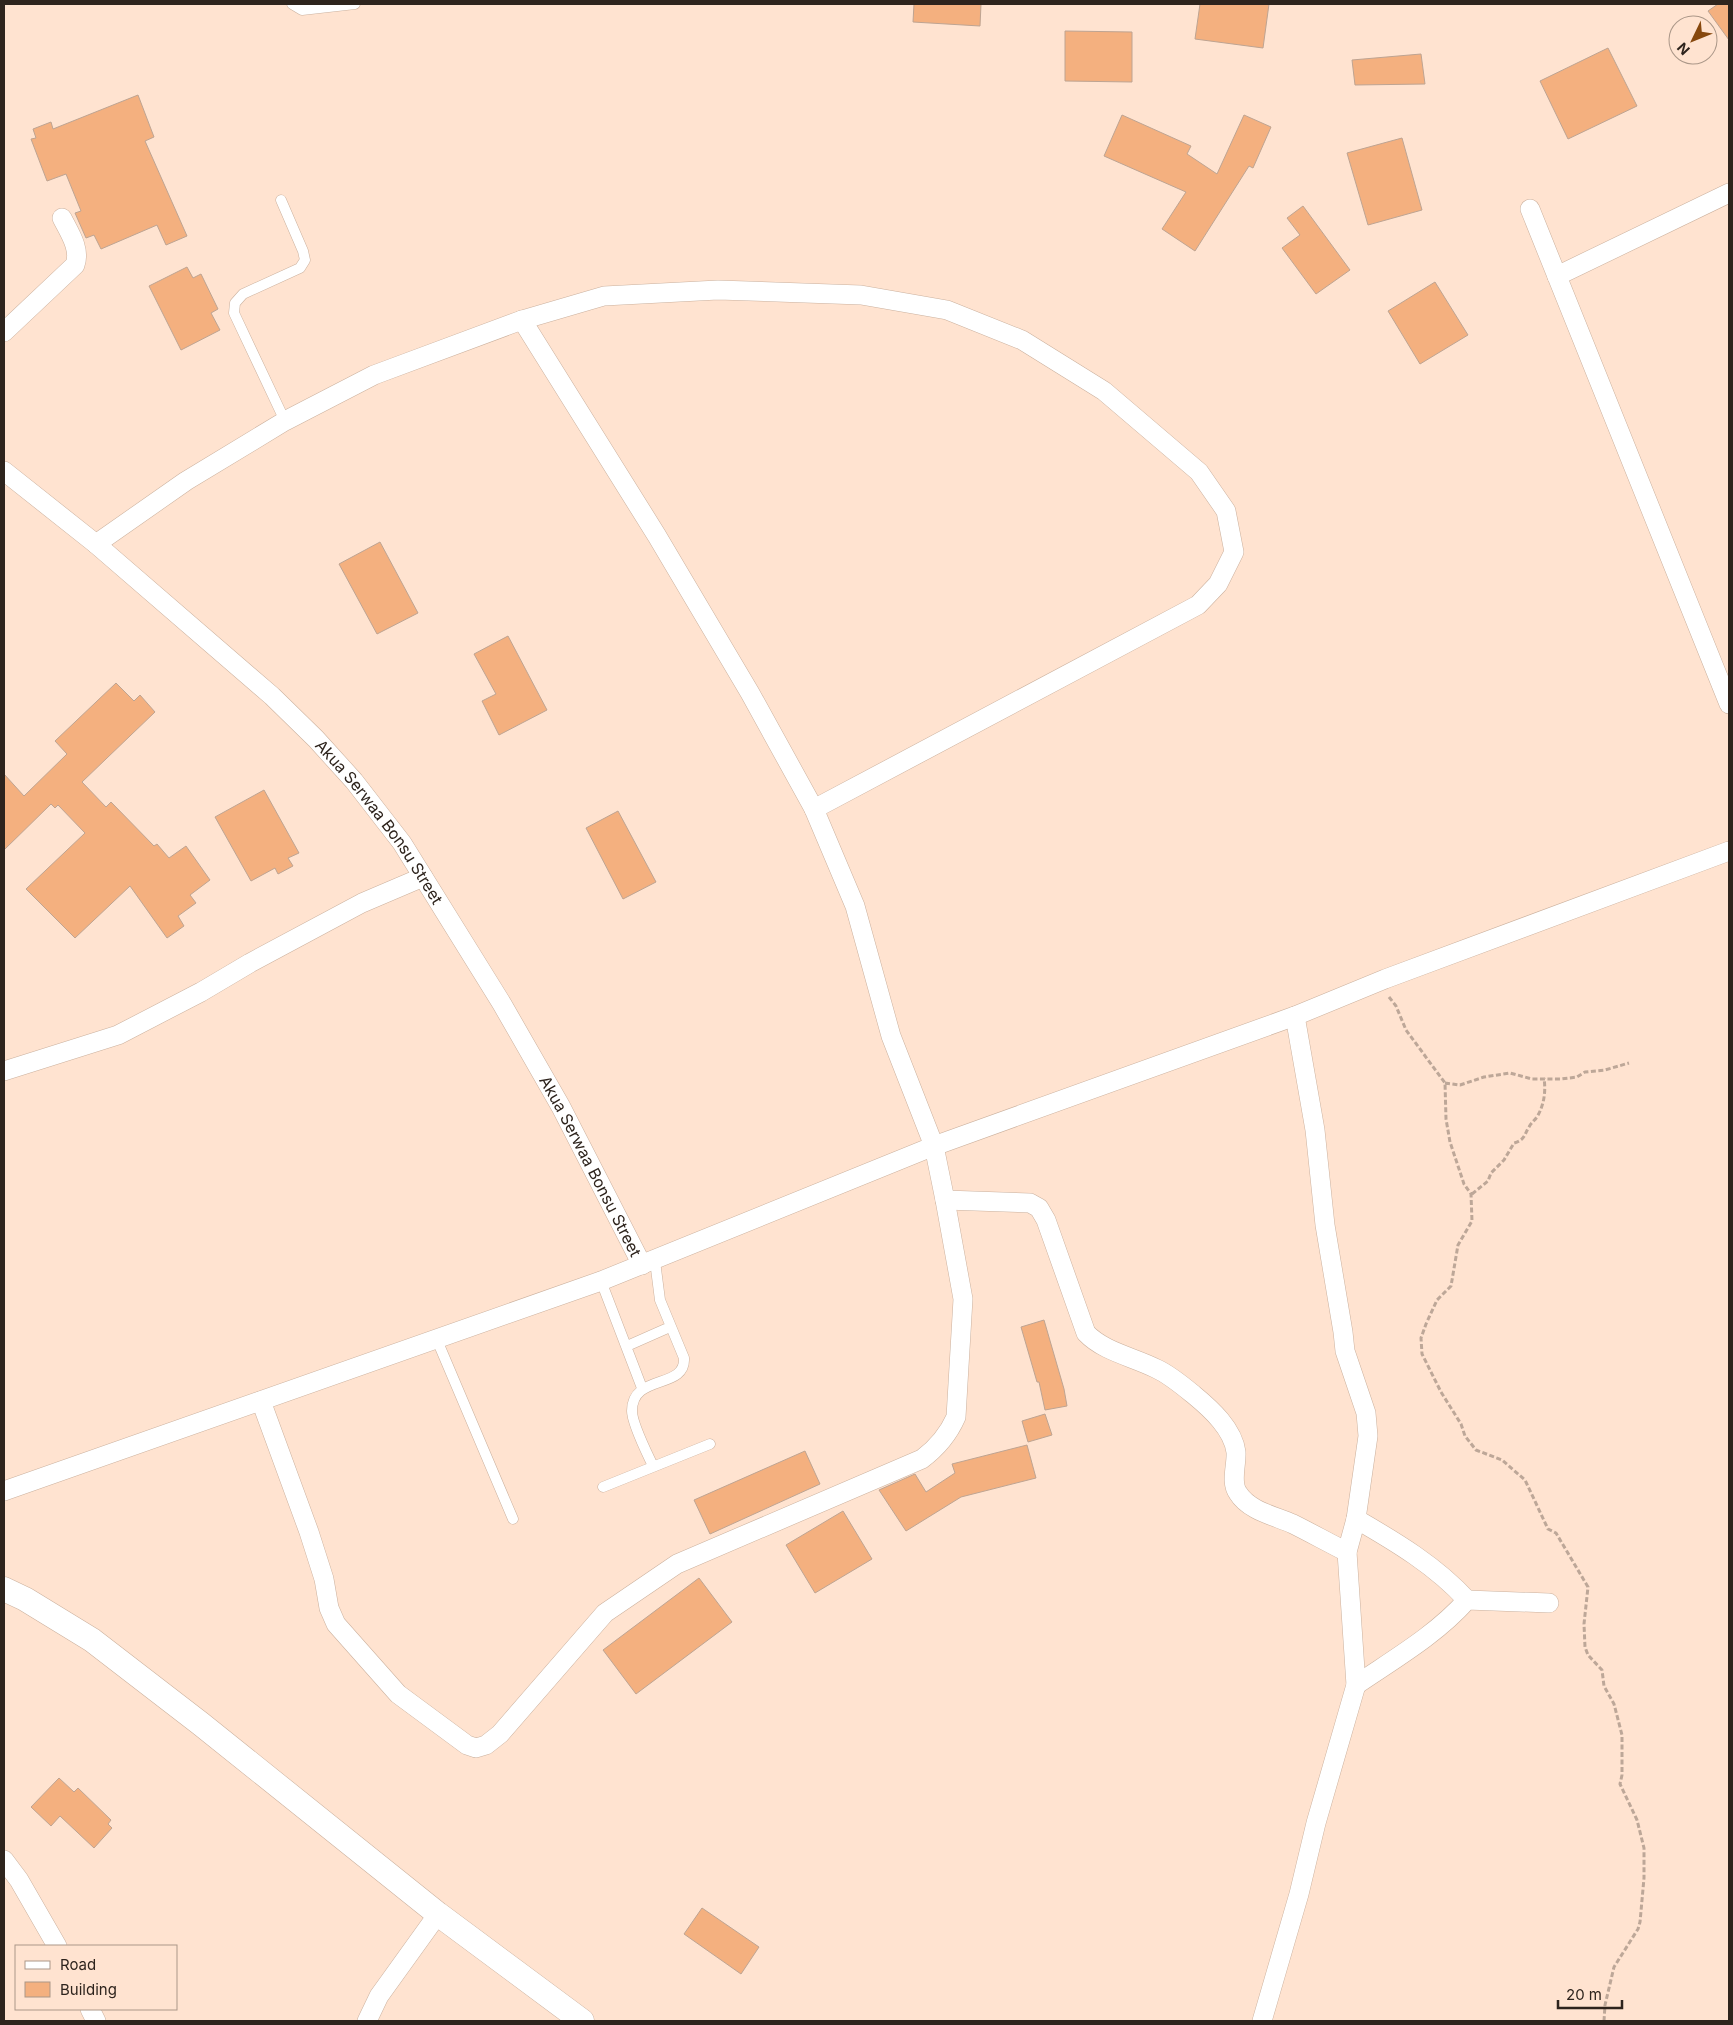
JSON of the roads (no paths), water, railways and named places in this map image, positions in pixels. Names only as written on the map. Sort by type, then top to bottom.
[{"type":"street","points":[[1557,276],[1729,193]]},
{"type":"street","points":[[1530,209],[1729,704]]},
{"type":"street","points":[[4,332],[75,265],[78,256],[77,250],[62,218]]},
{"type":"street","points":[[96,544],[186,481],[285,421],[374,375],[522,320],[604,296],[718,290],[861,295],[947,310],[1022,340],[1104,391],[1199,472],[1226,511],[1234,552],[1218,584],[1198,606],[814,809]]},
{"type":"street","points":[[261,1401],[309,1532],[324,1579],[329,1608],[336,1624],[398,1694],[467,1745],[476,1748],[486,1745],[500,1734],[605,1613],[621,1600],[678,1564],[922,1459],[937,1447],[949,1432],[956,1418],[963,1299],[945,1200],[934,1146],[891,1036],[855,906],[814,809],[750,693],[522,320]]},
{"type":"street","name":"Akua Serwaa Bonsu Street","points":[[4,471],[96,544],[272,696],[316,739],[354,781],[402,843],[502,1004],[562,1106],[649,1263]]},
{"type":"street","points":[[4,1491],[601,1281],[934,1146],[1295,1016],[1385,979],[1729,851]]},
{"type":"street","points":[[4,1070],[118,1035],[201,992],[250,963],[362,903],[423,877]]},
{"type":"street","points":[[1262,2021],[1356,1685],[1347,1552],[1356,1519],[1368,1436],[1366,1413],[1345,1351],[1325,1225],[1315,1130],[1295,1016]]},
{"type":"street","points":[[945,1200],[1030,1203],[1040,1208],[1086,1333],[1095,1342],[1159,1370],[1194,1395],[1210,1410],[1224,1426],[1232,1440],[1236,1452],[1235,1488],[1244,1501],[1347,1552]]},
{"type":"street","points":[[1356,1519],[1399,1544],[1428,1565],[1452,1584],[1467,1600],[1549,1603]]},
{"type":"street","points":[[4,1589],[26,1599],[92,1640],[193,1718],[438,1914],[582,2021]]},
{"type":"street","points":[[1356,1685],[1452,1618],[1467,1600]]},
{"type":"street","points":[[4,1860],[19,1880],[57,1945]]},
{"type":"street","points":[[367,2021],[378,1996],[438,1914]]},
{"type":"lane","points":[[292,4],[302,10],[355,4]]},
{"type":"lane","points":[[281,200],[303,251],[304,260],[300,268],[243,294],[235,303],[234,313],[285,421]]},
{"type":"lane","points":[[649,1263],[660,1300],[684,1358],[683,1370],[676,1376],[642,1388],[635,1397],[631,1411],[653,1466]]},
{"type":"lane","points":[[601,1281],[642,1388]]},
{"type":"lane","points":[[626,1346],[670,1327]]},
{"type":"lane","points":[[437,1340],[512,1519]]},
{"type":"lane","points":[[604,1487],[710,1444]]}]
